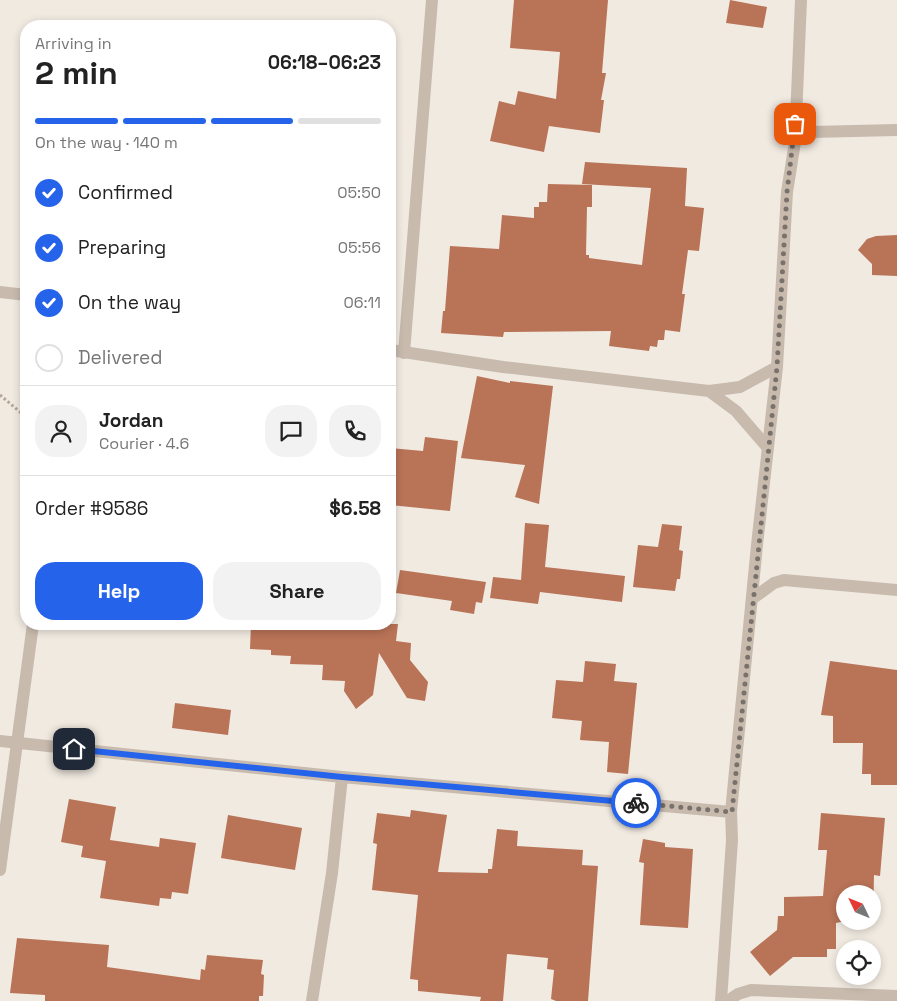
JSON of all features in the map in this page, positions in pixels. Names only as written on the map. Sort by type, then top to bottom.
[{"type":"street","points":[[404,354],[432,0]]},
{"type":"street","points":[[721,1001],[732,840],[732,812],[752,599],[777,367],[787,192],[794,142],[801,0]]},
{"type":"street","points":[[794,142],[811,132],[897,130]]},
{"type":"street","points":[[0,292],[20,294]]},
{"type":"street","points":[[396,352],[709,392],[740,387],[777,367]]},
{"type":"street","points":[[709,392],[736,411],[768,448]]},
{"type":"street","points":[[752,599],[774,583],[784,580],[897,590]]},
{"type":"street","points":[[0,870],[32,630]]},
{"type":"street","points":[[0,741],[342,777],[732,812]]},
{"type":"street","points":[[312,1001],[332,872],[342,777]]},
{"type":"street","points":[[728,1001],[738,994],[751,990],[897,996]]},
{"type":"path","points":[[0,395],[20,412]]},
{"type":"building","points":[[514,0],[608,0],[602,73],[606,73],[601,100],[604,100],[600,133],[549,126],[544,152],[490,141],[499,101],[515,105],[518,91],[556,99],[560,52],[510,48]]},
{"type":"building","points":[[730,0],[767,7],[763,28],[726,23]]},
{"type":"building","points":[[585,162],[687,168],[685,206],[704,208],[699,251],[688,250],[682,294],[685,294],[680,332],[665,330],[664,340],[658,340],[657,347],[650,346],[649,351],[609,346],[611,331],[504,332],[503,337],[441,333],[443,311],[445,311],[450,246],[499,249],[502,215],[534,218],[534,207],[539,207],[539,202],[547,202],[548,184],[592,185],[592,207],[587,207],[586,255],[589,255],[589,258],[642,265],[651,188],[582,184]]},
{"type":"building","points":[[897,235],[897,276],[872,275],[872,264],[858,250],[867,239],[876,236]]},
{"type":"building","points":[[477,376],[510,383],[510,381],[553,386],[539,504],[515,497],[525,465],[461,458]]},
{"type":"building","points":[[425,437],[458,441],[450,511],[396,506],[396,449],[423,451]]},
{"type":"building","points":[[525,523],[549,525],[545,567],[625,576],[622,602],[540,592],[538,604],[490,598],[493,577],[521,580]]},
{"type":"building","points":[[662,524],[682,526],[679,550],[683,551],[680,579],[677,579],[675,591],[633,587],[638,545],[658,547]]},
{"type":"building","points":[[400,570],[486,582],[482,603],[476,602],[474,614],[450,610],[452,601],[396,593]]},
{"type":"building","points":[[396,624],[398,624],[396,641],[411,643],[410,660],[428,682],[425,701],[407,698],[379,653],[373,695],[356,709],[344,691],[345,681],[322,680],[323,665],[290,664],[291,656],[271,655],[271,650],[250,649],[251,630],[396,630]]},
{"type":"building","points":[[585,661],[616,664],[614,681],[637,683],[628,774],[607,772],[609,742],[580,740],[582,721],[552,718],[556,680],[583,682]]},
{"type":"building","points":[[830,661],[897,670],[897,785],[871,785],[871,774],[862,774],[863,743],[833,743],[833,716],[821,715]]},
{"type":"building","points":[[175,703],[231,710],[228,735],[172,728]]},
{"type":"building","points":[[69,799],[116,807],[110,840],[159,847],[160,838],[196,843],[188,894],[172,892],[171,899],[160,898],[159,906],[100,898],[106,861],[81,857],[83,846],[61,842]]},
{"type":"building","points":[[411,810],[447,815],[438,872],[488,873],[488,869],[492,869],[497,829],[518,831],[517,846],[583,850],[582,865],[598,866],[588,1001],[556,1001],[551,999],[554,970],[547,969],[548,958],[507,954],[503,1001],[480,1001],[481,997],[418,991],[418,980],[410,979],[418,895],[372,890],[377,844],[373,843],[377,813],[410,817]]},
{"type":"building","points":[[821,813],[885,818],[880,876],[874,875],[874,885],[836,885],[836,949],[827,949],[827,957],[793,957],[770,976],[750,952],[777,930],[778,916],[784,916],[784,897],[823,896],[827,850],[818,850]]},
{"type":"building","points":[[228,815],[302,828],[295,870],[221,858]]},
{"type":"building","points":[[643,839],[665,843],[665,847],[693,849],[688,928],[640,925],[644,863],[639,862]]},
{"type":"building","points":[[17,938],[109,945],[107,967],[200,980],[201,969],[205,970],[207,955],[263,960],[261,974],[264,975],[263,996],[259,996],[259,1001],[45,1001],[45,995],[10,993]]},
{"type":"way so far","points":[[636,803],[732,812],[757,545],[777,367],[787,192],[795,124]]},
{"type":"route","points":[[74,749],[342,777],[636,803]]}]
